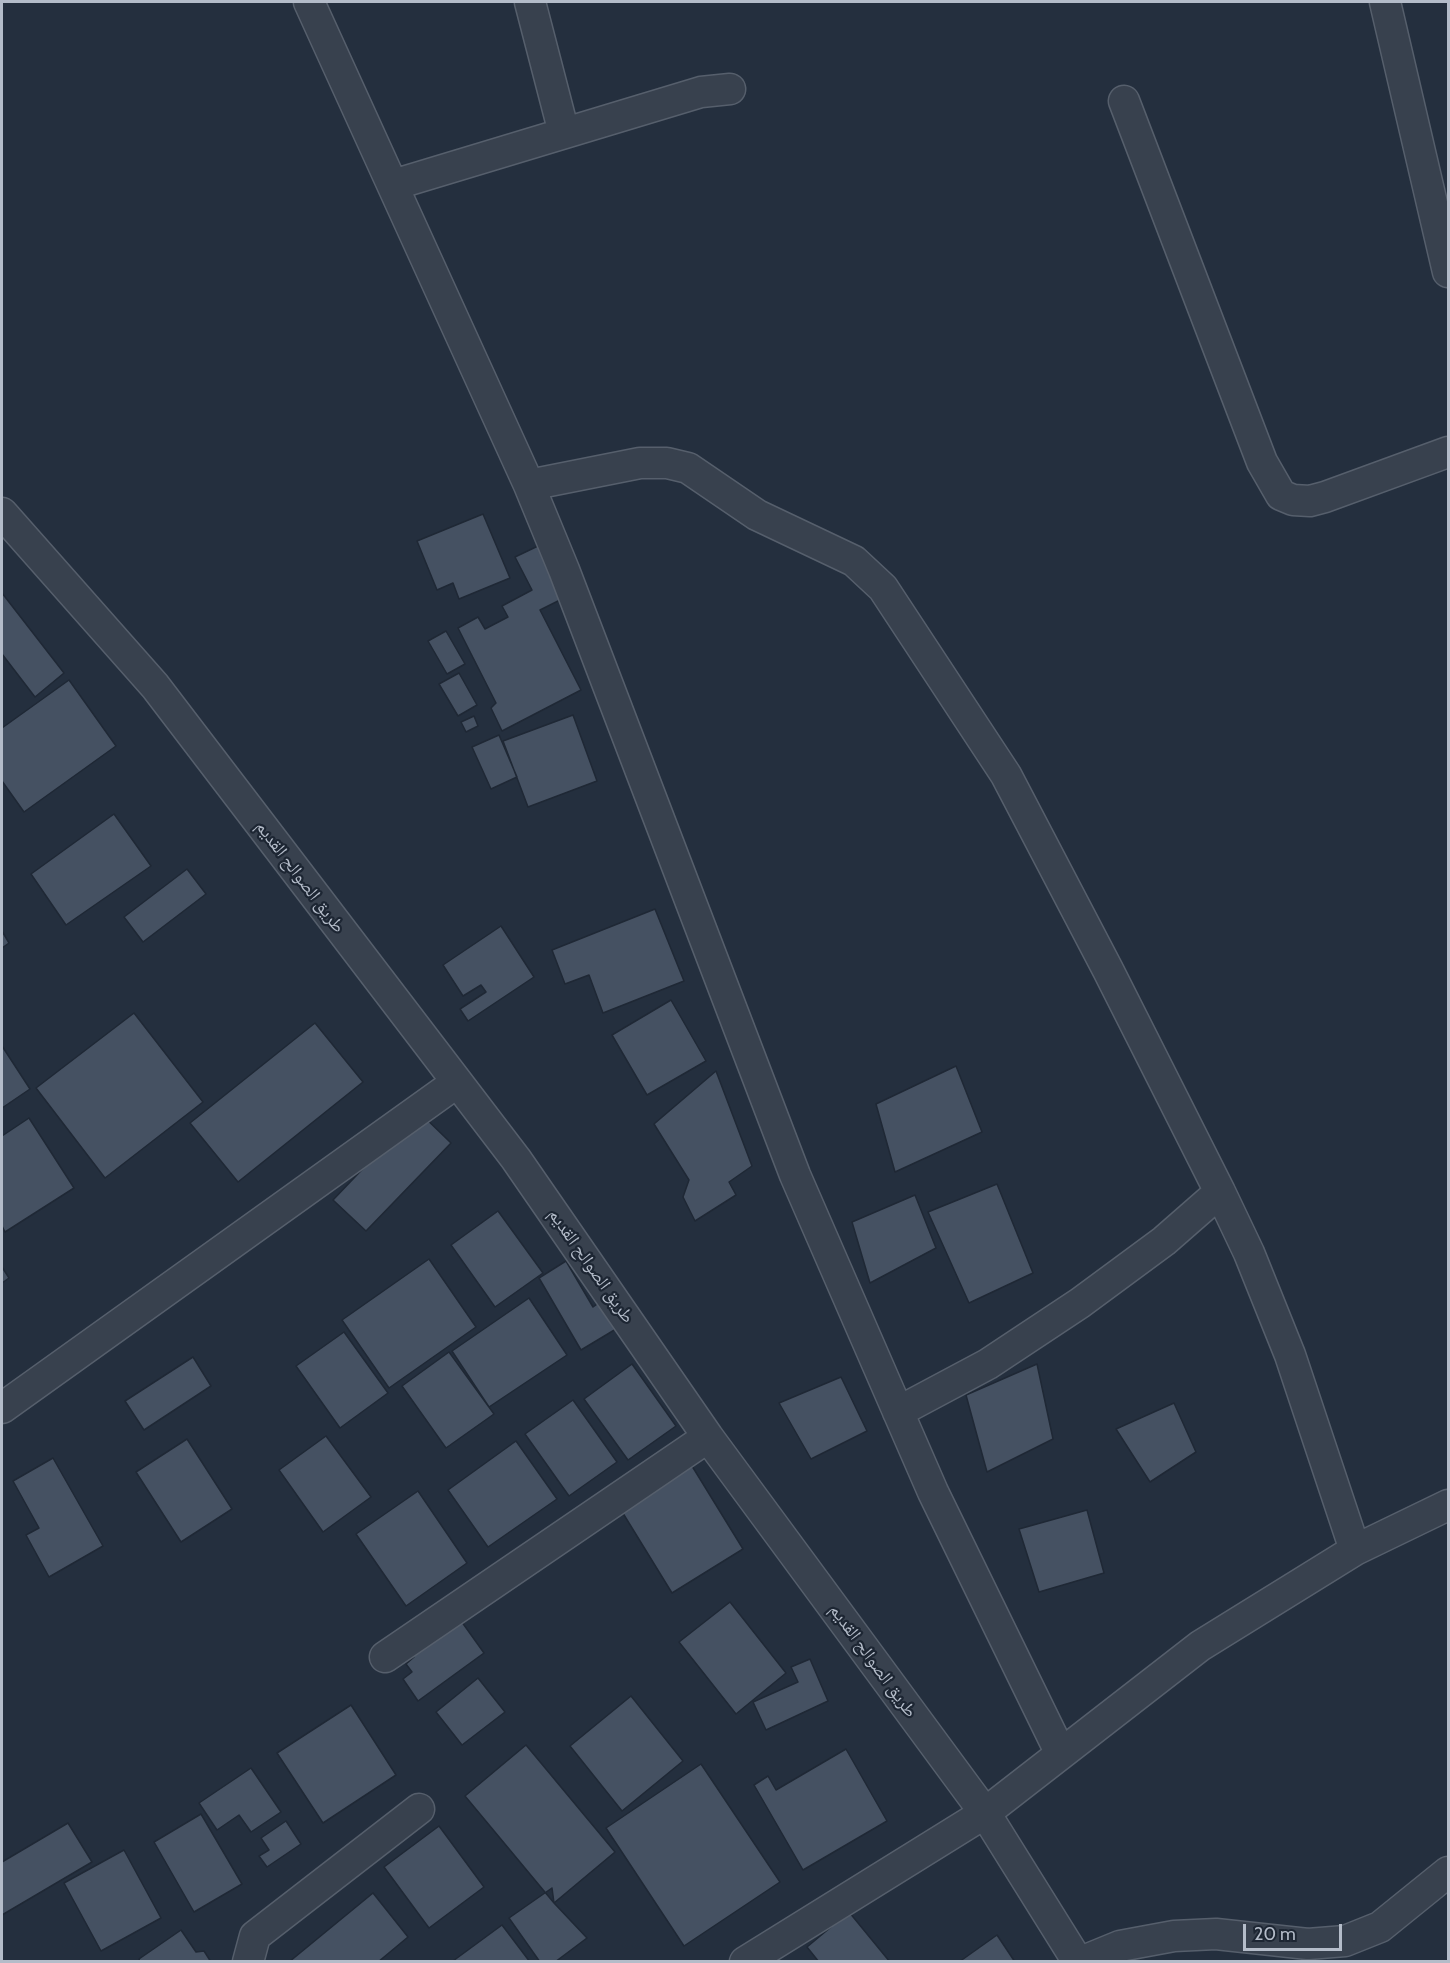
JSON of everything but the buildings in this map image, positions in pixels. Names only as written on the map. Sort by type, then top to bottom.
[{"type":"street","points":[[309,2],[529,485],[564,570],[795,1174],[933,1492],[1060,1752]]},
{"type":"street","points":[[530,2],[564,133]]},
{"type":"street","points":[[1385,2],[1449,273]]},
{"type":"street","points":[[393,185],[701,92],[730,89]]},
{"type":"street","points":[[1124,101],[1262,462],[1281,495],[1293,500],[1310,501],[1449,452]]},
{"type":"street","points":[[529,485],[640,463],[667,463],[688,468],[757,515],[854,561],[883,588],[1006,775],[1220,1192],[1249,1253],[1290,1355],[1355,1550]]},
{"type":"street","name":"طريق الصوالح القديم","points":[[2,513],[155,686],[516,1159],[708,1437],[985,1813],[1079,1962]]},
{"type":"street","points":[[2,1408],[456,1083]]},
{"type":"street","points":[[898,1412],[988,1364],[1080,1303],[1164,1241],[1220,1192]]},
{"type":"street","points":[[384,1657],[708,1437]]},
{"type":"street","points":[[745,1962],[985,1813],[1060,1752],[1200,1646],[1355,1550],[1449,1505]]},
{"type":"street","points":[[248,1962],[255,1936],[419,1809]]},
{"type":"street","points":[[1079,1962],[1120,1946],[1174,1936],[1216,1934],[1308,1944],[1345,1941],[1380,1927],[1449,1872]]}]
